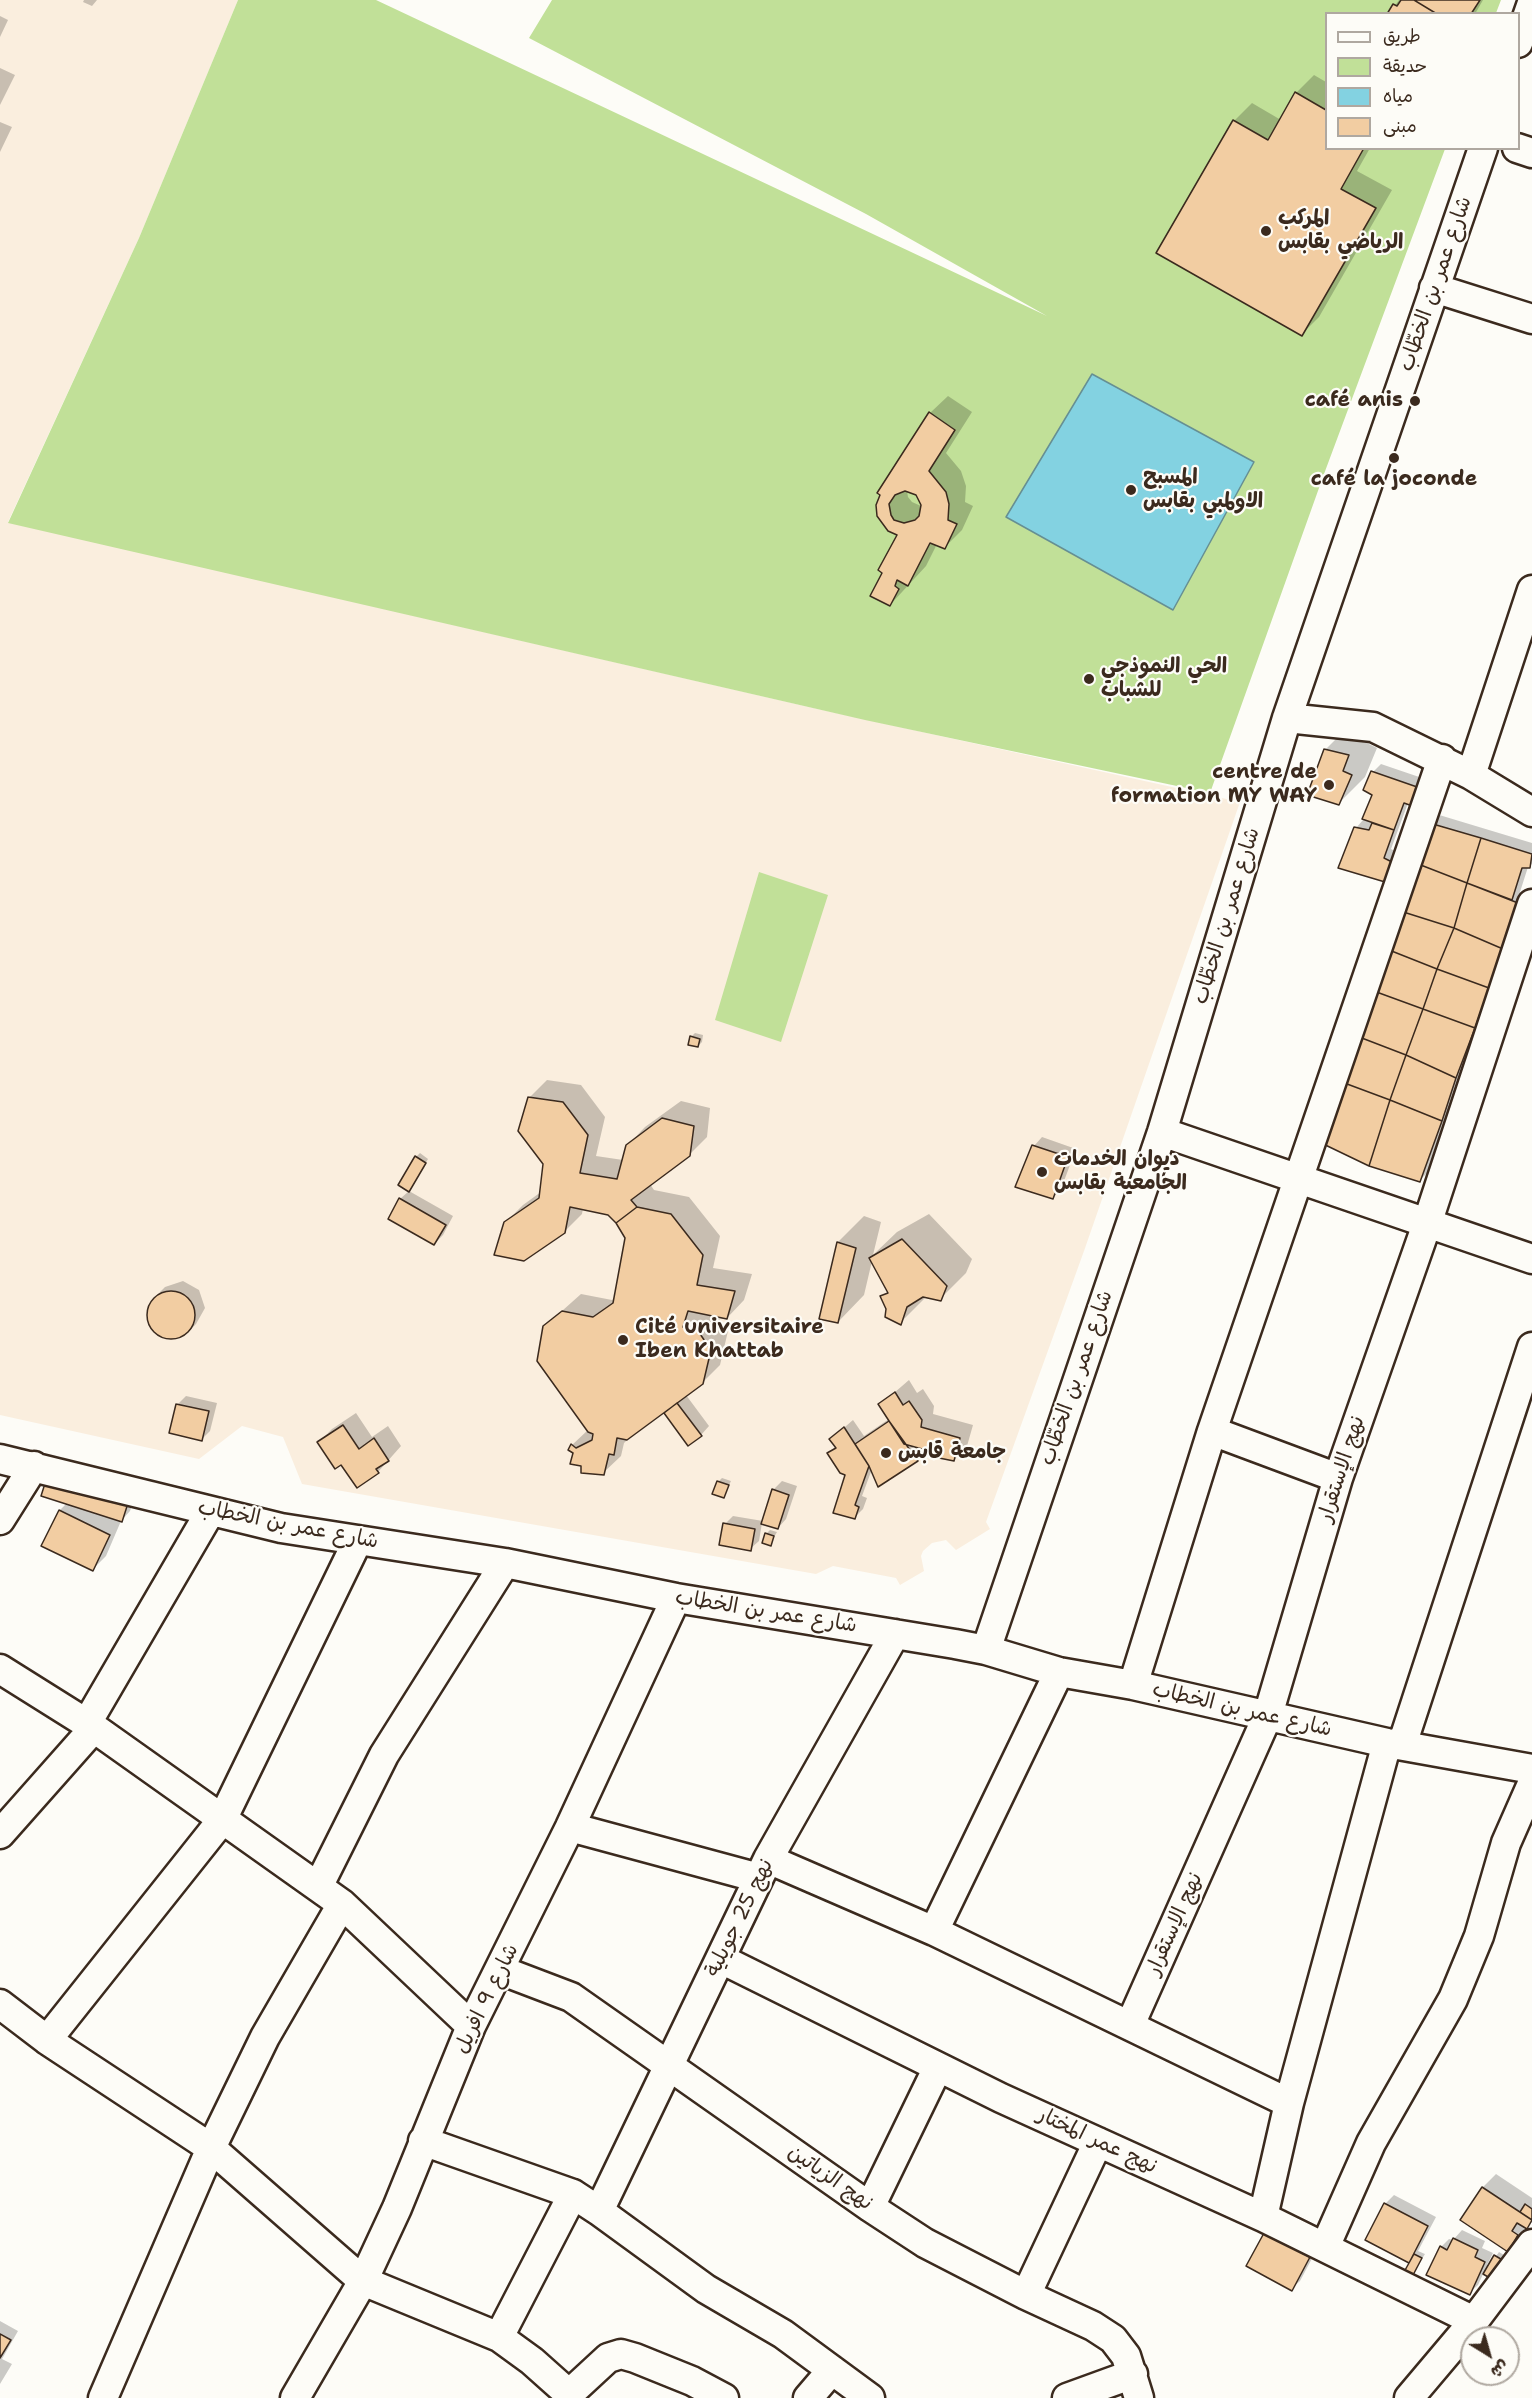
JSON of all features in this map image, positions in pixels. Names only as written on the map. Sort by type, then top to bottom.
[{"type":"street","points":[[1520,37],[1532,3]]},
{"type":"street","name":"شارع عمر بن الخطّاب","points":[[986,1650],[1161,1132],[1287,718],[1482,150]]},
{"type":"street","points":[[1434,288],[1532,319]]},
{"type":"street","points":[[1471,775],[1532,591]]},
{"type":"street","points":[[1287,718],[1373,727],[1442,759],[1532,812]]},
{"type":"street","points":[[1133,1685],[1212,1431],[1442,759]]},
{"type":"street","name":"نهج الإستقرار","points":[[1130,2025],[1268,1715],[1338,1478],[1426,1224],[1532,904]]},
{"type":"street","points":[[1161,1132],[1532,1259]]},
{"type":"street","points":[[1263,2217],[1289,2103],[1394,1744],[1532,1347]]},
{"type":"street","points":[[1212,1431],[1338,1478]]},
{"type":"street","name":"شارع عمر بن الخطاب","points":[[0,1459],[281,1528],[505,1563],[676,1598],[986,1650],[1059,1672],[1133,1685],[1394,1744],[1532,1769]]},
{"type":"street","points":[[0,1520],[34,1466]]},
{"type":"street","points":[[0,1833],[90,1726],[210,1512]]},
{"type":"street","points":[[47,2040],[222,1820],[358,1540]]},
{"type":"street","points":[[318,1887],[384,1755],[505,1563]]},
{"type":"street","name":"شارع 9 افريل","points":[[295,2398],[363,2281],[397,2208],[471,2026],[570,1827],[676,1598]]},
{"type":"street","name":"نهج 25 جويلية","points":[[599,2211],[668,2063],[764,1868],[895,1634]]},
{"type":"street","points":[[0,1669],[90,1726],[342,1904],[471,2026]]},
{"type":"street","points":[[934,1931],[1059,1672]]},
{"type":"street","points":[[1324,2247],[1371,2144],[1453,1999],[1479,1936],[1506,1842],[1532,1784]]},
{"type":"street","points":[[570,1827],[764,1868],[934,1931],[1289,2103]]},
{"type":"street","points":[[103,2398],[211,2148],[265,2037],[342,1904]]},
{"type":"street","name":"نهج عمر المختار","points":[[721,1959],[938,2067],[1263,2217],[1474,2321]]},
{"type":"street","name":"نهج الزياتين","points":[[500,1970],[571,1997],[870,2207],[925,2242],[1026,2295],[1094,2326],[1113,2339],[1126,2356],[1136,2386]]},
{"type":"street","points":[[0,2004],[47,2040],[211,2148],[363,2281],[499,2337],[532,2361],[570,2396],[608,2358],[621,2354],[692,2381],[724,2398]]},
{"type":"street","points":[[870,2207],[938,2067]]},
{"type":"street","points":[[423,2141],[573,2194],[705,2289],[783,2334],[870,2398]]},
{"type":"street","points":[[1026,2295],[1098,2142]]},
{"type":"street","points":[[499,2337],[573,2194]]},
{"type":"street","points":[[1409,2398],[1474,2321],[1532,2244]]},
{"type":"street","points":[[808,2398],[832,2370]]},
{"type":"street","points":[[1066,2398],[1136,2386]]},
{"type":"shaded area","points":[[0,0],[238,0],[139,238],[8,522],[809,707],[1240,802],[1084,1251],[986,1522],[990,1529],[956,1550],[946,1540],[932,1543],[921,1556],[924,1571],[900,1585],[896,1578],[833,1566],[816,1574],[302,1484],[283,1437],[242,1426],[199,1459],[0,1415]]},
{"type":"green space","points":[[238,0],[376,0],[1047,316],[866,214],[529,38],[552,0],[1501,0],[1496,12],[1325,12],[1325,150],[1445,150],[1324,474],[1210,793],[865,720],[8,523],[139,238]]},
{"type":"green space","points":[[759,872],[828,895],[781,1042],[715,1020]]},
{"type":"water","name":"المسبح الاولمبي بقابس","points":[[1092,374],[1254,462],[1173,610],[1006,517]]},
{"type":"building","points":[[1401,0],[1414,0],[1434,12],[1388,12],[1393,4],[1397,6]]},
{"type":"building","points":[[1414,0],[1480,0],[1472,12],[1434,12]]},
{"type":"building","name":"المركب الرياضي بقابس","points":[[1295,92],[1325,109],[1325,150],[1363,150],[1341,189],[1376,208],[1302,336],[1156,253],[1233,120],[1268,140]]},
{"type":"building","points":[[929,412],[955,430],[929,471],[946,492],[949,504],[948,520],[957,524],[945,549],[930,543],[908,586],[897,580],[895,586],[899,589],[890,606],[870,596],[882,573],[878,570],[897,535],[888,531],[877,516],[876,505],[880,495],[877,493]],"holes":[[[905,491],[916,495],[921,505],[919,516],[915,520],[904,523],[894,520],[889,504],[895,495]]]},
{"type":"building","name":"centre de formation MY WAY","points":[[1324,749],[1349,755],[1343,771],[1352,775],[1339,805],[1307,795]]},
{"type":"building","points":[[1371,771],[1420,788],[1415,807],[1404,803],[1394,830],[1362,819],[1372,795],[1363,790]]},
{"type":"building","points":[[1426,822],[1481,838],[1467,883],[1413,862]]},
{"type":"building","points":[[1372,823],[1394,830],[1384,858],[1392,862],[1385,882],[1338,868],[1354,827],[1369,830]]},
{"type":"building","points":[[1481,838],[1532,854],[1530,868],[1522,868],[1512,900],[1467,883]]},
{"type":"building","points":[[1413,862],[1467,883],[1454,928],[1397,910]]},
{"type":"building","points":[[1467,883],[1518,903],[1503,949],[1454,928]]},
{"type":"building","points":[[1397,910],[1454,928],[1437,969],[1384,948]]},
{"type":"building","points":[[1454,928],[1503,949],[1489,988],[1437,969]]},
{"type":"building","points":[[1384,948],[1437,969],[1423,1009],[1371,990]]},
{"type":"building","points":[[1437,969],[1489,988],[1475,1028],[1423,1009]]},
{"type":"building","points":[[1371,990],[1423,1009],[1406,1055],[1354,1035]]},
{"type":"building","points":[[1423,1009],[1475,1028],[1456,1078],[1406,1055]]},
{"type":"building","points":[[1354,1035],[1406,1055],[1390,1100],[1339,1081]]},
{"type":"building","points":[[690,1036],[700,1039],[698,1047],[688,1045]]},
{"type":"building","points":[[1406,1055],[1456,1078],[1442,1121],[1390,1100]]},
{"type":"building","points":[[1339,1081],[1390,1100],[1369,1166],[1317,1141]]},
{"type":"building","points":[[528,1097],[563,1102],[588,1135],[580,1173],[617,1179],[626,1145],[662,1118],[694,1126],[690,1156],[631,1200],[637,1207],[616,1223],[608,1215],[570,1207],[565,1233],[524,1261],[494,1255],[504,1222],[539,1198],[543,1164],[518,1131]]},
{"type":"building","points":[[1390,1100],[1442,1121],[1420,1182],[1369,1166]]},
{"type":"building","name":"ديوان الخدمات الجامعية بقابس","points":[[1032,1145],[1068,1157],[1053,1199],[1015,1187]]},
{"type":"building","points":[[415,1156],[426,1163],[409,1192],[398,1185]]},
{"type":"building","points":[[399,1198],[446,1225],[434,1245],[388,1219]]},
{"type":"building","name":"Cité universitaire Iben Khattab","points":[[637,1207],[671,1214],[703,1255],[697,1285],[735,1291],[727,1319],[688,1311],[683,1327],[698,1331],[711,1350],[703,1384],[627,1440],[617,1438],[614,1455],[609,1454],[604,1475],[581,1473],[581,1466],[570,1464],[573,1453],[568,1450],[571,1444],[576,1448],[592,1440],[593,1434],[588,1432],[537,1361],[543,1326],[562,1311],[593,1317],[613,1303],[625,1238],[616,1223]]},
{"type":"building","points":[[902,1239],[947,1286],[941,1301],[923,1297],[907,1307],[901,1325],[885,1317],[886,1309],[880,1296],[888,1293],[869,1258]]},
{"type":"building","points":[[837,1242],[856,1248],[838,1323],[819,1319]]},
{"type":"building","points":[[166,1291],[176,1291],[191,1301],[195,1315],[194,1324],[185,1335],[176,1339],[166,1339],[151,1329],[147,1320],[147,1310],[157,1295]]},
{"type":"building","points":[[895,1392],[903,1405],[909,1401],[922,1420],[921,1427],[960,1438],[954,1461],[939,1458],[940,1454],[904,1444],[878,1404]]},
{"type":"building","points":[[677,1403],[702,1436],[688,1446],[664,1413]]},
{"type":"building","points":[[176,1404],[209,1411],[202,1441],[169,1433]]},
{"type":"building","name":"جامعة قابس","points":[[889,1421],[918,1461],[878,1487],[869,1466],[855,1444]]},
{"type":"building","points":[[343,1425],[359,1449],[374,1438],[389,1461],[376,1469],[379,1473],[357,1488],[341,1465],[335,1469],[317,1442]]},
{"type":"building","points":[[844,1427],[869,1466],[855,1505],[859,1507],[855,1519],[833,1513],[845,1475],[840,1473],[827,1453],[836,1448],[829,1439]]},
{"type":"building","points":[[48,1474],[129,1500],[122,1522],[41,1496]]},
{"type":"building","points":[[717,1481],[729,1485],[724,1498],[712,1494]]},
{"type":"building","points":[[772,1489],[789,1495],[778,1529],[761,1524]]},
{"type":"building","points":[[59,1510],[110,1535],[93,1571],[41,1546]]},
{"type":"building","points":[[723,1523],[755,1529],[751,1551],[719,1545]]},
{"type":"building","points":[[765,1533],[774,1536],[771,1546],[762,1543]]},
{"type":"building","points":[[1482,2187],[1532,2220],[1527,2229],[1517,2223],[1512,2231],[1518,2235],[1508,2252],[1460,2220]]},
{"type":"building","points":[[1384,2203],[1428,2226],[1409,2263],[1365,2240]]},
{"type":"building","points":[[1525,2204],[1532,2209],[1532,2220],[1520,2212]]},
{"type":"building","points":[[1264,2233],[1310,2257],[1292,2291],[1246,2266]]},
{"type":"building","points":[[1453,2238],[1478,2250],[1475,2257],[1485,2262],[1470,2295],[1426,2275],[1440,2246],[1447,2250]]},
{"type":"building","points":[[1414,2254],[1422,2258],[1412,2277],[1404,2272]]},
{"type":"building","points":[[1494,2255],[1511,2265],[1500,2284],[1483,2274]]},
{"type":"building","points":[[0,2334],[11,2340],[0,2358]]},
{"type":"place","name":"المركب الرياضي بقابس","points":[[1266,231]]},
{"type":"place","name":"café anis","points":[[1415,401]]},
{"type":"place","name":"café la joconde","points":[[1394,458]]},
{"type":"place","name":"المسبح الاولمبي بقابس","points":[[1131,490]]},
{"type":"place","name":"الحي النموذجي للشباب","points":[[1089,679]]},
{"type":"place","name":"centre de formation MY WAY","points":[[1329,785]]},
{"type":"place","name":"ديوان الخدمات الجامعية بقابس","points":[[1042,1172]]},
{"type":"place","name":"Cité universitaire Iben Khattab","points":[[623,1340]]},
{"type":"place","name":"جامعة قابس","points":[[886,1453]]}]
